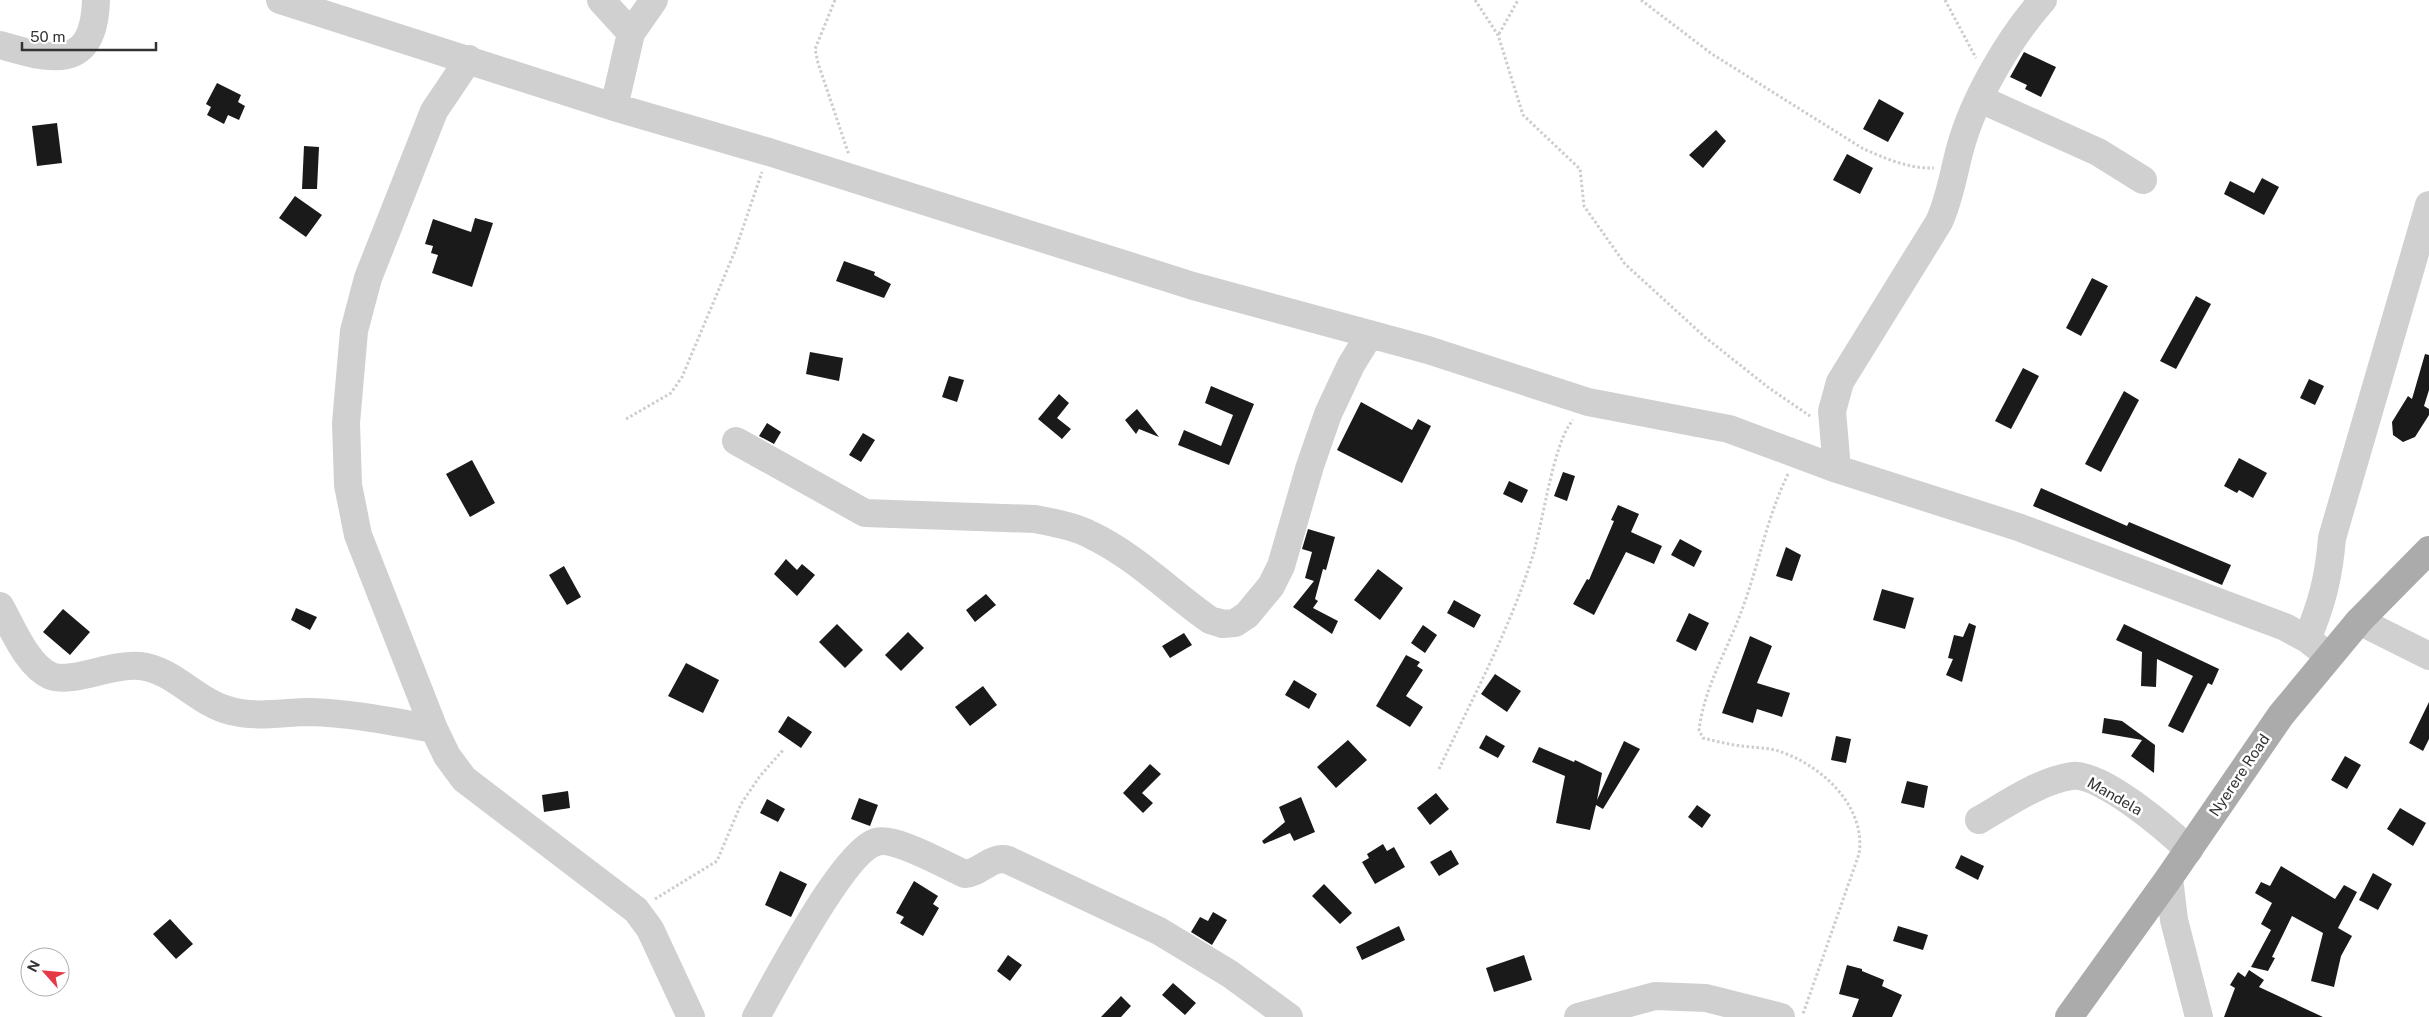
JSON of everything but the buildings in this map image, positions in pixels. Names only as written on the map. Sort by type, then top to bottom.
[{"type":"main road","name":"Nyerere Road","points":[[2069,1017],[2189,850],[2280,715],[2359,621],[2429,550]]},
{"type":"street","points":[[0,46],[36,56],[70,56],[85,45],[90,34],[96,0]]},
{"type":"street","points":[[280,0],[469,59],[614,108],[769,152],[1184,284],[1428,350],[1588,402],[1729,429],[1836,469],[2018,527],[2285,626],[2307,639],[2329,656]]},
{"type":"street","points":[[601,0],[631,33]]},
{"type":"street","points":[[614,108],[631,33],[654,0]]},
{"type":"street","points":[[1836,469],[1832,411],[1840,382],[1939,222],[1949,200],[1971,116],[2017,30],[2043,0]]},
{"type":"street","points":[[469,59],[434,111],[368,278],[354,331],[346,422],[348,485],[358,535],[434,729],[447,756],[464,779],[636,910],[650,929],[691,1017]]},
{"type":"street","points":[[1985,89],[2098,152],[2143,180]]},
{"type":"street","points":[[2307,639],[2321,605],[2329,575],[2332,538],[2353,473],[2429,205]]},
{"type":"street","points":[[736,441],[865,513],[877,515],[1035,520],[1062,524],[1090,534],[1120,551],[1210,620],[1223,624],[1235,623],[1246,615],[1271,586],[1281,566],[1310,466],[1328,414],[1351,365],[1370,334]]},
{"type":"street","points":[[0,606],[22,648],[39,667],[62,679],[123,665],[142,666],[167,674],[218,708],[233,712],[273,715],[310,712],[366,718],[434,729]]},
{"type":"street","points":[[2359,621],[2429,656]]},
{"type":"street","name":"Mandela","points":[[1979,820],[2051,782],[2073,775],[2086,778],[2128,800],[2158,821],[2189,850]]},
{"type":"street","points":[[756,1017],[811,917],[861,851],[876,842],[891,841],[964,874],[972,874],[996,859],[1008,860],[1159,932],[1230,974],[1289,1017]]},
{"type":"street","points":[[2169,878],[2174,920],[2202,1012]]},
{"type":"street","points":[[1578,1017],[1655,996],[1706,998],[1781,1017]]},
{"type":"path","points":[[835,0],[815,49],[857,180]]},
{"type":"path","points":[[1475,0],[1498,35],[1523,115],[1580,169],[1584,206],[1625,264],[1706,338],[1769,388],[1833,432]]},
{"type":"path","points":[[1498,35],[1518,0]]},
{"type":"path","points":[[1641,0],[1712,54],[1862,148],[1886,159],[1912,166],[1931,168],[1957,166]]},
{"type":"path","points":[[1945,0],[1975,56],[1985,89]]},
{"type":"path","points":[[626,419],[671,393],[682,377],[735,251],[769,152]]},
{"type":"path","points":[[1439,769],[1503,635],[1532,560],[1561,442],[1570,422],[1588,402]]},
{"type":"path","points":[[1798,454],[1778,494],[1740,615],[1709,688],[1701,714],[1699,730],[1703,738],[1721,743],[1773,750],[1812,767],[1839,792],[1851,809],[1859,830],[1861,841],[1859,854],[1802,1017]]},
{"type":"path","points":[[636,910],[717,861],[741,804],[760,776],[784,749]]}]
